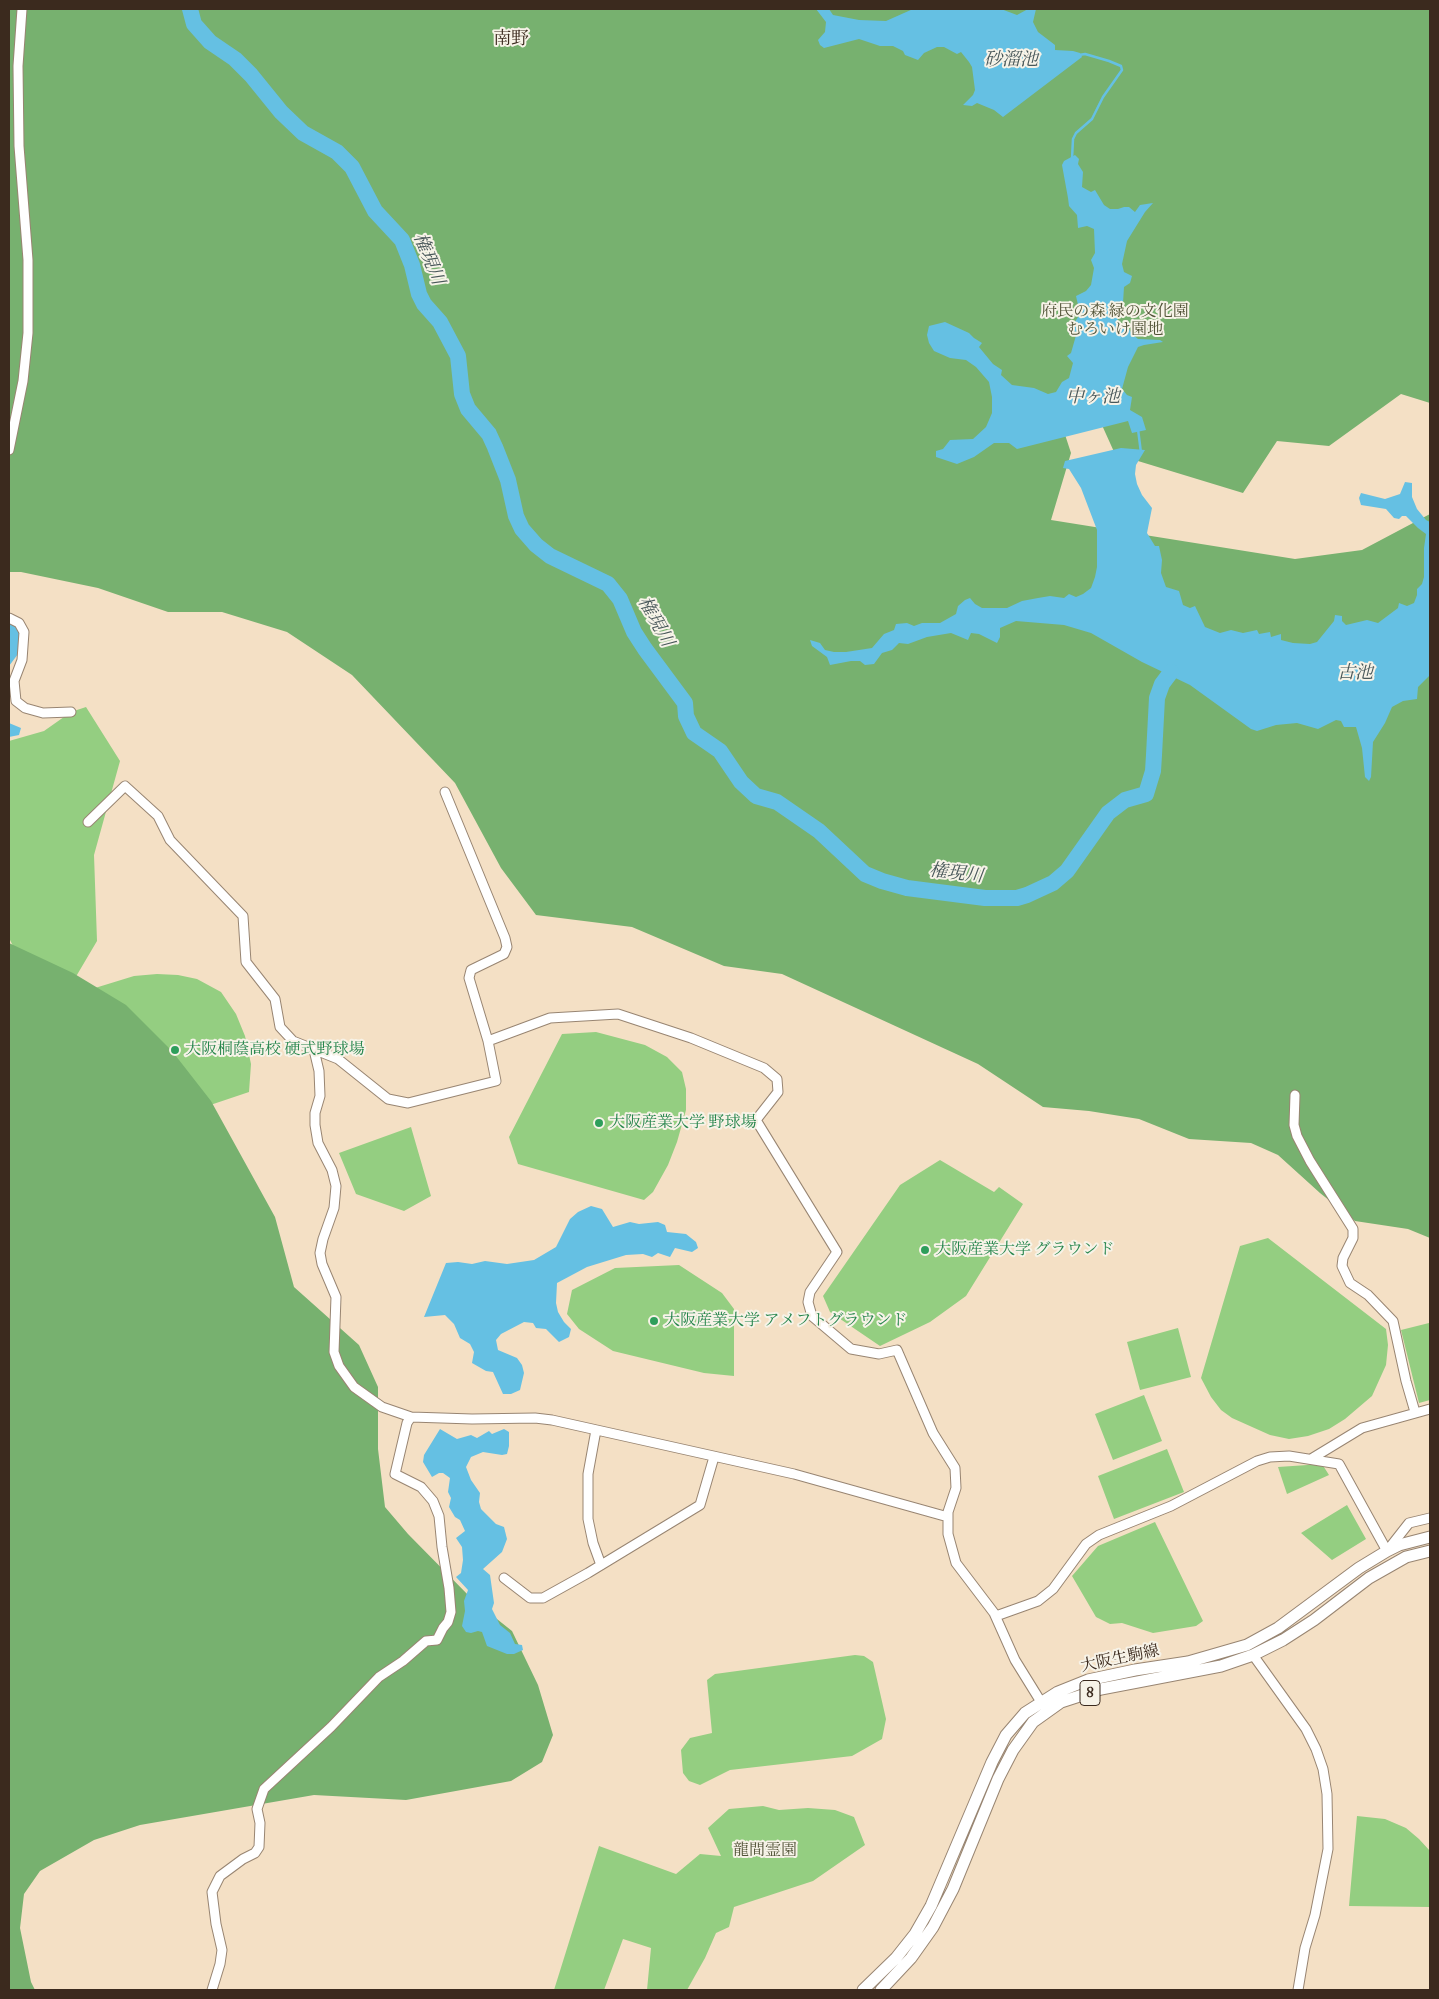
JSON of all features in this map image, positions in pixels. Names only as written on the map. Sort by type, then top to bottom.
[{"type":"main road","name":"大阪生駒線","points":[[863,1990],[896,1958],[915,1934],[931,1906],[992,1762],[1006,1735],[1025,1713],[1058,1692],[1088,1680],[1135,1670],[1188,1662],[1247,1645],[1278,1628],[1359,1568],[1387,1551],[1430,1537]]},
{"type":"main road","name":"大阪生駒線","points":[[881,1990],[911,1958],[933,1927],[953,1889],[998,1779],[1013,1750],[1033,1722],[1061,1702],[1101,1689],[1221,1666],[1253,1654],[1283,1640],[1314,1620],[1369,1578],[1406,1557],[1430,1551]]},
{"type":"street","points":[[9,450],[24,381],[28,333],[28,260],[19,146],[18,66],[22,9]]},
{"type":"street","points":[[9,618],[19,623],[24,632],[22,660],[14,681],[16,701],[25,708],[43,713],[71,712]]},
{"type":"street","points":[[88,822],[125,786],[158,816],[170,840],[243,916],[246,962],[275,1000],[280,1027],[293,1041],[338,1059],[388,1098],[408,1103],[496,1081],[488,1040],[469,978],[471,970],[504,954],[507,947],[445,792]]},
{"type":"street","points":[[488,1040],[550,1018],[618,1014],[691,1038],[764,1068],[777,1079],[778,1092],[756,1120],[837,1252],[810,1292],[808,1302],[812,1316],[851,1349],[879,1354],[897,1350],[933,1433],[955,1468],[956,1488],[948,1512],[948,1534],[956,1563],[996,1616],[1015,1660],[1042,1702]]},
{"type":"street","points":[[314,1050],[319,1071],[320,1096],[315,1113],[315,1125],[318,1143],[332,1170],[336,1186],[334,1208],[320,1253],[322,1264],[336,1297],[334,1352],[339,1366],[354,1387],[382,1407],[410,1417],[472,1419],[535,1418],[794,1474],[948,1517]]},
{"type":"street","points":[[1295,1095],[1294,1125],[1297,1136],[1310,1161],[1353,1229],[1353,1238],[1343,1258],[1342,1266],[1350,1283],[1368,1295],[1393,1321],[1415,1412]]},
{"type":"street","points":[[1311,1460],[1362,1428],[1430,1409]]},
{"type":"street","points":[[212,1990],[222,1950],[212,1892],[220,1876],[243,1859],[255,1854],[259,1847],[260,1823],[257,1808],[264,1789],[294,1759],[332,1727],[379,1677],[403,1661],[426,1640],[437,1640],[442,1628],[448,1622],[451,1612],[449,1588],[439,1516],[433,1500],[421,1487],[395,1474],[396,1463],[410,1417]]},
{"type":"street","points":[[596,1430],[588,1474],[588,1519],[593,1543],[601,1565]]},
{"type":"street","points":[[996,1616],[1038,1601],[1053,1589],[1086,1544],[1100,1535],[1172,1506],[1257,1461],[1270,1457],[1289,1456],[1339,1464],[1387,1551],[1409,1523],[1430,1518]]},
{"type":"street","points":[[504,1578],[530,1598],[543,1598],[601,1565],[700,1505],[714,1457]]},
{"type":"street","points":[[1253,1654],[1306,1729],[1323,1769],[1327,1794],[1328,1849],[1315,1915],[1305,1948],[1298,1990]]},
{"type":"green space","name":"府民の森 緑の文化園 むろいけ園地","points":[[9,9],[1430,9],[1430,403],[1401,394],[1329,446],[1277,441],[1243,493],[1115,454],[1087,392],[1055,404],[1071,453],[1051,520],[1295,559],[1362,550],[1430,514],[1430,1238],[1408,1229],[1355,1221],[1320,1193],[1278,1155],[1251,1143],[1189,1139],[1139,1119],[1089,1111],[1043,1107],[978,1064],[782,974],[724,966],[632,927],[536,915],[501,868],[455,783],[352,675],[287,632],[222,612],[168,612],[98,588],[21,572],[9,572]]},
{"type":"green space","points":[[86,707],[120,761],[94,855],[97,941],[71,985],[20,960],[9,938],[9,741],[44,731],[71,712]]},
{"type":"green space","points":[[9,943],[73,973],[126,1005],[172,1051],[211,1101],[275,1217],[294,1287],[359,1345],[378,1387],[378,1449],[385,1507],[408,1534],[473,1600],[512,1631],[538,1685],[553,1735],[542,1762],[511,1781],[406,1800],[314,1795],[140,1825],[94,1840],[40,1871],[24,1894],[20,1928],[31,1982],[35,1990],[9,1990]]},
{"type":"green space","name":"大阪桐蔭高校 硬式野球場","points":[[178,975],[197,979],[221,992],[236,1014],[245,1036],[251,1064],[249,1092],[130,1132],[82,992],[134,976]]},
{"type":"green space","name":"大阪産業大学 野球場","points":[[596,1032],[645,1045],[667,1057],[682,1072],[686,1089],[686,1110],[677,1142],[668,1165],[653,1192],[644,1200],[518,1164],[509,1137],[562,1034]]},
{"type":"green space","points":[[411,1127],[431,1196],[404,1211],[356,1194],[339,1153]]},
{"type":"green space","name":"大阪産業大学 グラウンド","points":[[940,1160],[994,1192],[999,1187],[1023,1204],[966,1296],[930,1322],[880,1346],[830,1312],[823,1296],[900,1185]]},
{"type":"green space","points":[[1268,1238],[1386,1329],[1388,1345],[1386,1365],[1372,1396],[1345,1419],[1329,1429],[1308,1436],[1289,1439],[1270,1435],[1232,1418],[1221,1410],[1211,1397],[1201,1378],[1240,1246]]},
{"type":"green space","name":"大阪産業大学 アメフトグラウンド","points":[[679,1265],[722,1293],[734,1309],[734,1376],[704,1373],[613,1351],[579,1329],[567,1314],[572,1290],[615,1268]]},
{"type":"green space","points":[[1429,1323],[1430,1400],[1419,1403],[1401,1330]]},
{"type":"green space","points":[[1178,1328],[1191,1377],[1140,1390],[1127,1342]]},
{"type":"green space","points":[[1144,1395],[1162,1441],[1113,1460],[1095,1414]]},
{"type":"green space","points":[[1167,1449],[1184,1492],[1114,1519],[1098,1476]]},
{"type":"green space","points":[[1322,1464],[1329,1475],[1287,1494],[1278,1467]]},
{"type":"green space","points":[[1347,1505],[1366,1539],[1332,1560],[1301,1533]]},
{"type":"green space","points":[[1155,1522],[1203,1621],[1196,1626],[1153,1633],[1122,1623],[1110,1624],[1096,1617],[1072,1576],[1098,1546]]},
{"type":"green space","points":[[855,1655],[864,1656],[873,1662],[886,1719],[882,1739],[852,1756],[730,1770],[700,1785],[689,1781],[683,1773],[681,1750],[690,1738],[712,1733],[707,1680],[715,1674]]},
{"type":"green space","name":"龍間霊園","points":[[763,1806],[779,1810],[808,1808],[835,1810],[854,1817],[865,1845],[813,1881],[734,1907],[729,1927],[716,1933],[705,1958],[687,1990],[647,1990],[651,1948],[623,1939],[604,1990],[554,1990],[599,1846],[676,1874],[700,1854],[721,1856],[708,1828],[729,1809]]},
{"type":"green space","points":[[1357,1816],[1385,1819],[1406,1828],[1430,1851],[1430,1907],[1349,1906]]},
{"type":"water","name":"砂溜池","points":[[816,9],[829,9],[833,15],[859,20],[886,21],[913,9],[1001,9],[1017,15],[1028,9],[1036,9],[1033,22],[1038,32],[1055,45],[1055,50],[1073,51],[1080,53],[1082,57],[1003,117],[994,110],[977,103],[972,106],[963,105],[973,95],[975,90],[972,67],[961,52],[957,54],[944,47],[937,47],[924,53],[918,60],[905,55],[903,51],[893,46],[880,46],[859,39],[824,48],[818,40],[825,32],[826,22]]},
{"type":"water","name":"中ヶ池","points":[[1075,155],[1079,159],[1078,164],[1083,172],[1082,187],[1091,192],[1095,190],[1104,205],[1110,209],[1129,207],[1135,212],[1140,205],[1153,203],[1145,212],[1127,241],[1122,264],[1124,272],[1132,276],[1130,283],[1124,287],[1123,303],[1117,317],[1119,324],[1129,329],[1138,339],[1160,340],[1163,342],[1138,347],[1128,367],[1122,389],[1127,395],[1132,397],[1130,410],[1142,417],[1146,430],[1132,433],[1128,421],[1017,449],[1009,443],[994,443],[974,457],[957,464],[936,457],[936,451],[943,449],[950,440],[973,439],[986,427],[992,413],[992,397],[989,382],[976,367],[966,360],[950,358],[934,351],[927,335],[929,326],[945,322],[969,333],[982,343],[979,347],[993,364],[1002,370],[1001,375],[1012,385],[1034,388],[1048,394],[1056,392],[1062,382],[1069,378],[1073,363],[1067,356],[1071,353],[1077,332],[1072,331],[1073,325],[1080,314],[1076,296],[1086,291],[1091,285],[1094,268],[1091,260],[1095,253],[1094,229],[1087,226],[1078,228],[1077,215],[1069,206],[1062,165],[1064,161]]},
{"type":"water","name":"古池","points":[[1121,448],[1145,450],[1136,465],[1135,474],[1142,495],[1152,508],[1147,533],[1155,546],[1159,546],[1162,560],[1161,573],[1166,587],[1179,591],[1183,605],[1190,608],[1195,606],[1205,627],[1220,633],[1231,630],[1243,633],[1257,630],[1259,634],[1270,632],[1271,637],[1281,634],[1281,640],[1293,643],[1310,644],[1317,642],[1334,621],[1335,615],[1342,616],[1342,621],[1346,625],[1367,620],[1378,623],[1398,608],[1399,603],[1407,606],[1414,603],[1417,589],[1422,584],[1424,577],[1426,534],[1406,516],[1402,516],[1399,519],[1394,518],[1386,509],[1361,505],[1359,498],[1361,493],[1385,499],[1400,494],[1405,482],[1412,483],[1412,497],[1417,509],[1430,522],[1430,675],[1418,687],[1417,699],[1403,701],[1392,707],[1373,742],[1371,777],[1369,781],[1365,777],[1362,748],[1356,727],[1344,727],[1341,721],[1336,720],[1318,729],[1297,723],[1276,725],[1257,731],[1251,729],[1190,685],[1142,662],[1091,633],[1064,625],[1016,621],[1000,628],[1000,637],[997,643],[979,634],[971,633],[968,640],[951,633],[927,637],[908,644],[899,643],[892,650],[882,653],[874,664],[865,665],[860,661],[851,661],[830,665],[827,657],[812,646],[810,640],[820,643],[825,650],[834,652],[872,648],[884,634],[894,630],[896,624],[907,623],[914,626],[922,623],[940,623],[956,614],[958,606],[970,598],[982,608],[1007,608],[1022,601],[1038,598],[1050,596],[1064,598],[1069,594],[1076,597],[1083,594],[1091,588],[1095,577],[1097,567],[1097,530],[1081,488],[1069,469],[1063,468],[1065,461]]},
{"type":"water","points":[[9,623],[15,624],[20,630],[18,654],[9,666]]},
{"type":"water","points":[[9,723],[21,728],[19,735],[9,737]]},
{"type":"water","points":[[591,1206],[602,1209],[613,1227],[630,1222],[639,1224],[658,1222],[665,1225],[667,1232],[686,1234],[696,1242],[698,1248],[692,1252],[675,1248],[670,1257],[658,1253],[652,1257],[643,1254],[626,1255],[587,1267],[557,1283],[556,1303],[558,1312],[571,1329],[569,1337],[559,1342],[546,1329],[536,1328],[533,1323],[524,1322],[501,1334],[496,1340],[498,1350],[517,1358],[522,1365],[524,1373],[520,1390],[511,1394],[503,1394],[493,1372],[486,1371],[472,1363],[474,1352],[470,1344],[460,1338],[454,1324],[445,1315],[424,1317],[446,1263],[472,1264],[485,1261],[507,1264],[534,1260],[556,1247],[570,1219],[578,1212]]},
{"type":"water","points":[[440,1429],[457,1439],[471,1435],[477,1438],[489,1431],[492,1434],[504,1429],[509,1432],[507,1454],[483,1452],[471,1457],[466,1467],[471,1480],[480,1493],[479,1502],[481,1509],[496,1524],[504,1527],[507,1539],[502,1552],[483,1569],[490,1575],[494,1603],[492,1609],[500,1625],[510,1633],[515,1644],[522,1645],[523,1650],[514,1654],[507,1654],[487,1646],[482,1632],[466,1632],[462,1626],[465,1611],[464,1601],[468,1590],[456,1577],[461,1573],[463,1560],[462,1547],[456,1538],[465,1531],[460,1520],[455,1517],[449,1507],[451,1498],[448,1492],[450,1478],[443,1473],[432,1477],[423,1462],[424,1455]]},
{"type":"waterway","name":"権現川","points":[[190,9],[194,24],[210,42],[235,59],[251,75],[281,112],[303,133],[337,152],[352,167],[375,211],[402,240],[412,265],[419,294],[424,304],[440,322],[458,356],[462,394],[468,409],[489,434],[495,447],[508,480],[516,516],[522,529],[536,545],[550,556],[608,584],[620,599],[634,632],[685,703],[686,716],[694,733],[720,751],[741,782],[756,796],[777,802],[819,831],[865,874],[907,888],[985,898],[1017,898],[1053,883],[1067,871],[1108,813],[1125,800],[1146,794],[1153,771],[1157,698],[1162,684],[1171,672]]},
{"type":"waterway","points":[[1072,159],[1073,139],[1076,133],[1092,119],[1103,97],[1122,70],[1121,66],[1109,61],[1085,54],[1079,55]]},
{"type":"waterway","points":[[1138,429],[1141,453]]},
{"type":"place","name":"大阪桐蔭高校 硬式野球場","points":[[175,1050]]},
{"type":"place","name":"大阪産業大学 野球場","points":[[599,1123]]},
{"type":"place","name":"大阪産業大学 グラウンド","points":[[925,1250]]},
{"type":"place","name":"大阪産業大学 アメフトグラウンド","points":[[654,1321]]},
{"type":"district","name":"南野","points":[[511,40]]}]
